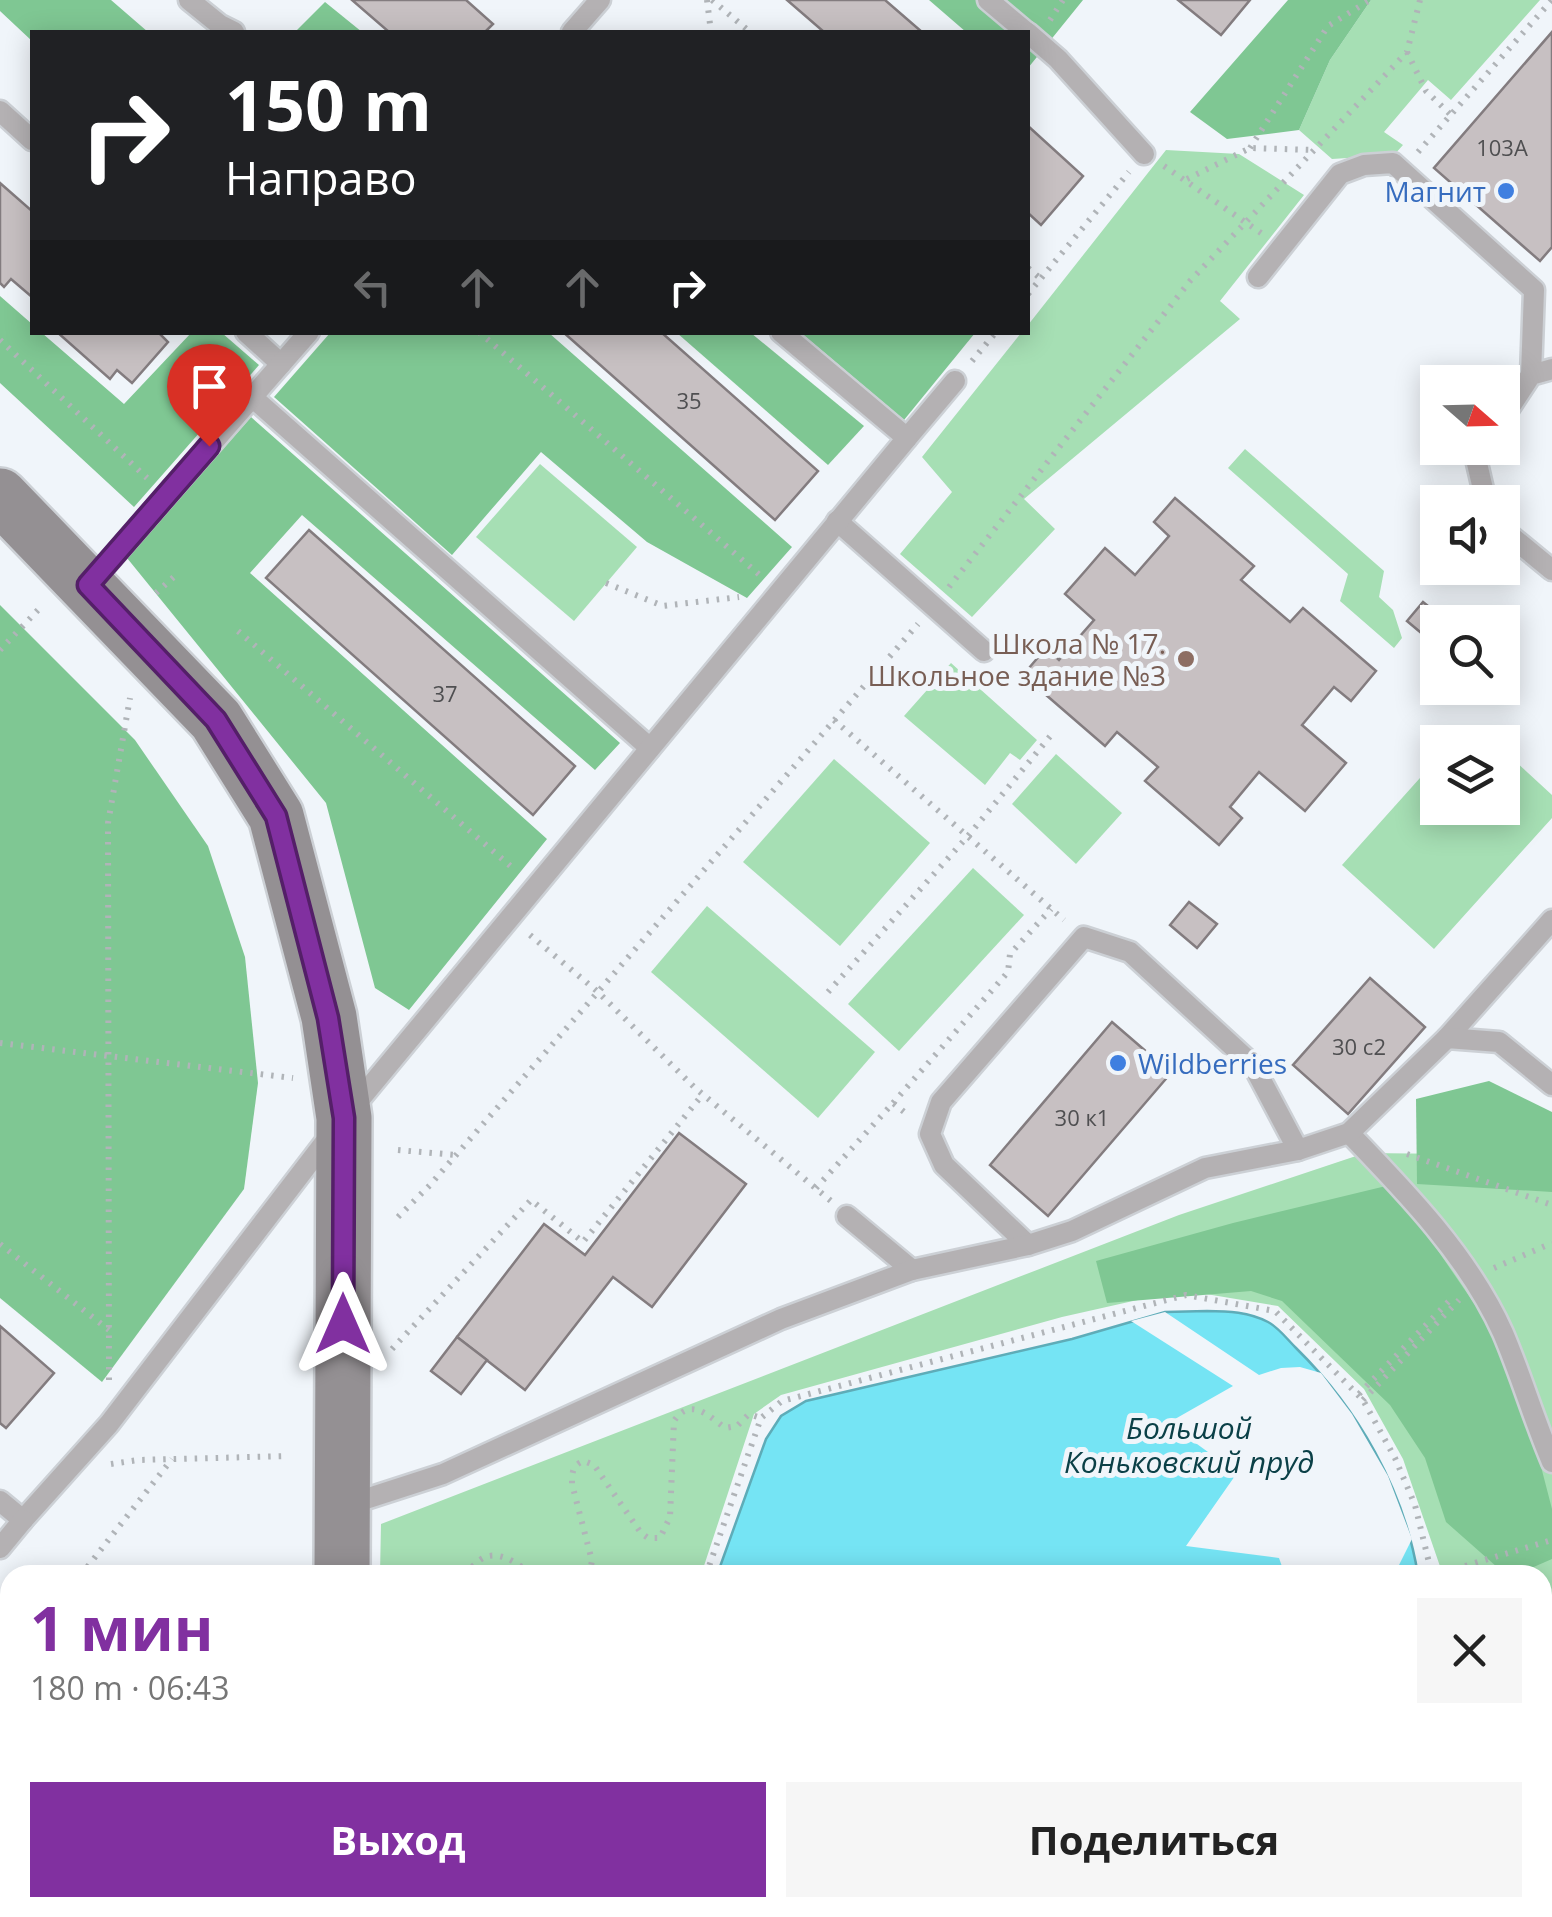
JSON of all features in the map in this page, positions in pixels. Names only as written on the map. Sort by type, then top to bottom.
[{"type":"street","points":[[0,496],[216,720],[276,816],[328,1018],[344,1118],[342,1565]]},
{"type":"lane","points":[[188,0],[231,30]]},
{"type":"lane","points":[[988,0],[1023,30]]},
{"type":"lane","points":[[574,30],[596,2]]},
{"type":"lane","points":[[1030,36],[1058,59],[1144,154]]},
{"type":"lane","points":[[0,111],[30,138]]},
{"type":"lane","points":[[1258,277],[1340,174],[1364,165],[1392,163],[1534,290],[1531,376],[1520,392]]},
{"type":"lane","points":[[249,335],[281,364]]},
{"type":"lane","points":[[88,585],[306,335]]},
{"type":"lane","points":[[785,335],[908,438]]},
{"type":"lane","points":[[1531,376],[1552,369]]},
{"type":"lane","points":[[0,1548],[109,1424],[344,1118],[955,381]]},
{"type":"lane","points":[[252,398],[650,748]]},
{"type":"lane","points":[[837,520],[984,652]]},
{"type":"lane","points":[[1520,544],[1552,570]]},
{"type":"lane","points":[[341,1507],[443,1474],[781,1319],[912,1270],[1028,1245],[1072,1231],[1204,1168],[1298,1150],[1349,1133],[1447,1038],[1552,920]]},
{"type":"lane","points":[[1028,1245],[944,1165],[930,1134],[941,1102],[1084,936],[1130,952],[1253,1065],[1298,1150]]},
{"type":"lane","points":[[1447,1038],[1500,1042],[1552,1085]]},
{"type":"lane","points":[[1349,1133],[1408,1194],[1472,1281],[1502,1332],[1552,1462]]},
{"type":"lane","points":[[847,1216],[912,1270]]},
{"type":"lane","points":[[0,1501],[23,1520]]},
{"type":"path","points":[[710,0],[711,30]]},
{"type":"path","points":[[710,0],[748,30]]},
{"type":"path","points":[[1250,148],[1328,26],[1370,0]]},
{"type":"path","points":[[398,1217],[934,606],[1190,281],[1407,52],[1420,0]]},
{"type":"path","points":[[1401,171],[1552,0]]},
{"type":"path","points":[[1407,52],[1426,92],[1451,115]]},
{"type":"path","points":[[1280,247],[1186,179],[1250,148],[1313,150],[1340,174]]},
{"type":"path","points":[[1030,291],[1144,154]]},
{"type":"path","points":[[1030,270],[1040,278]]},
{"type":"path","points":[[483,335],[780,592]]},
{"type":"path","points":[[955,381],[993,335]]},
{"type":"path","points":[[0,340],[166,496]]},
{"type":"path","points":[[606,583],[663,606],[780,592]]},
{"type":"path","points":[[0,650],[38,610]]},
{"type":"path","points":[[238,631],[535,887]]},
{"type":"path","points":[[109,1424],[108,823],[130,698]]},
{"type":"path","points":[[834,720],[1084,936]]},
{"type":"path","points":[[828,992],[968,836],[1052,734]]},
{"type":"path","points":[[816,1188],[1008,972],[1010,954],[1051,909]]},
{"type":"path","points":[[510,918],[598,992],[702,1094],[847,1216]]},
{"type":"path","points":[[0,1043],[293,1078]]},
{"type":"path","points":[[392,1349],[531,1200],[583,1242],[702,1094]]},
{"type":"path","points":[[893,1103],[930,1134]]},
{"type":"path","points":[[1349,1133],[1552,1205]]},
{"type":"path","points":[[398,1150],[456,1155]]},
{"type":"path","points":[[1542,1202],[1552,1192]]},
{"type":"path","points":[[1361,1397],[1472,1281],[1552,1243]]},
{"type":"path","points":[[0,1244],[109,1330]]},
{"type":"path","points":[[710,1565],[762,1418],[782,1400],[1186,1295],[1275,1311],[1361,1397],[1396,1458],[1415,1506],[1430,1565]]},
{"type":"path","points":[[591,1565],[572,1484],[576,1464],[584,1461],[594,1465],[641,1533],[648,1538],[660,1538],[670,1517],[674,1421],[680,1413],[688,1408],[698,1409],[725,1428],[737,1426],[748,1414],[762,1418]]},
{"type":"path","points":[[66,1471],[138,1460],[289,1456]]},
{"type":"path","points":[[89,1565],[172,1459]]},
{"type":"path","points":[[1467,1565],[1552,1540]]},
{"type":"path","points":[[476,1565],[482,1558],[498,1555],[518,1565]]},
{"type":"green space","points":[[0,0],[111,0],[146,30],[30,30],[30,39],[0,11]]},
{"type":"green space","points":[[929,0],[1083,0],[1030,66],[1030,30],[964,30]]},
{"type":"green space","points":[[1288,0],[1371,0],[1330,60],[1299,130],[1227,139],[1190,112]]},
{"type":"green space","points":[[1371,0],[1540,0],[1451,100],[1428,80],[1384,132],[1403,145],[1394,155],[1332,159],[1299,130],[1330,60]]},
{"type":"green space","points":[[325,2],[360,30],[297,30]]},
{"type":"green space","points":[[1166,150],[1239,154],[1304,195],[1220,301],[1240,319],[1024,499],[1055,529],[972,617],[900,554],[952,492],[922,457],[1019,335],[1030,335],[1030,322]]},
{"type":"green space","points":[[0,296],[30,322],[30,335],[44,335],[124,404],[189,335],[224,335],[259,365],[134,507],[0,383]]},
{"type":"green space","points":[[328,335],[551,335],[792,547],[747,598],[647,542],[541,452],[452,555],[274,397]]},
{"type":"green space","points":[[679,335],[753,335],[864,426],[828,465]]},
{"type":"green space","points":[[803,335],[973,335],[904,420]]},
{"type":"green space","points":[[251,417],[620,743],[595,770],[302,515],[250,573],[547,839],[409,1010],[375,988],[326,803],[127,558]]},
{"type":"green space","points":[[1245,449],[1384,571],[1379,597],[1393,610],[1402,638],[1394,648],[1340,601],[1348,574],[1228,468]]},
{"type":"green space","points":[[540,464],[637,547],[574,621],[476,537]]},
{"type":"green space","points":[[0,605],[135,740],[208,846],[245,957],[258,1083],[244,1189],[102,1382],[0,1298]]},
{"type":"green space","points":[[951,663],[1037,740],[1020,760],[1010,753],[985,785],[904,716]]},
{"type":"green space","points":[[1056,754],[1122,813],[1076,864],[1012,804]]},
{"type":"green space","points":[[834,759],[930,843],[840,946],[743,862]]},
{"type":"green space","points":[[1520,766],[1552,795],[1552,818],[1434,949],[1342,865],[1420,778],[1420,825],[1520,825]]},
{"type":"green space","points":[[973,868],[1024,915],[899,1051],[848,1004]]},
{"type":"green space","points":[[707,906],[875,1052],[818,1118],[651,972]]},
{"type":"green space","points":[[1489,1081],[1552,1112],[1552,1192],[1417,1184],[1416,1099]]},
{"type":"green space","points":[[1365,1153],[1552,1155],[1552,1565],[1440,1565],[1403,1459],[1364,1389],[1278,1306],[1182,1290],[1062,1317],[781,1395],[754,1414],[704,1565],[380,1565],[381,1524],[1179,1215]]},
{"type":"green space","points":[[1386,1186],[1432,1242],[1495,1334],[1538,1455],[1552,1509],[1552,1559],[1538,1565],[1495,1565],[1446,1522],[1425,1458],[1390,1405],[1282,1301],[1251,1291],[1107,1303],[1096,1261]]},
{"type":"water","name":"Большой Коньковский пруд","points":[[1165,1312],[1246,1314],[1272,1324],[1282,1334],[1339,1397],[1375,1452],[1402,1512],[1416,1565],[721,1565],[766,1439],[781,1416],[806,1401],[1072,1339]]},
{"type":"pier","points":[[1165,1312],[1259,1375],[1300,1367],[1321,1373],[1352,1414],[1388,1476],[1412,1539],[1399,1565],[1281,1565],[1279,1558],[1186,1546],[1237,1473],[1168,1423],[1233,1386],[1131,1321]]},
{"type":"building","points":[[352,0],[466,0],[493,24],[487,30],[387,30]]},
{"type":"building","points":[[787,0],[885,0],[920,30],[822,30]]},
{"type":"building","points":[[1178,0],[1250,0],[1221,35]]},
{"type":"building","points":[[1552,32],[1552,247],[1540,261],[1434,168]]},
{"type":"building","points":[[1030,128],[1083,176],[1041,225],[1030,215]]},
{"type":"building","points":[[0,183],[30,209],[30,295],[11,279],[4,287],[0,283]]},
{"type":"building","points":[[60,335],[161,335],[168,342],[132,383],[117,370],[110,379]]},
{"type":"building","points":[[566,335],[664,335],[818,471],[775,520]]},
{"type":"building","points":[[1175,498],[1254,566],[1241,580],[1290,622],[1303,608],[1376,671],[1351,701],[1334,687],[1302,725],[1346,763],[1305,811],[1259,772],[1230,807],[1242,818],[1219,845],[1145,781],[1158,767],[1117,732],[1105,746],[1023,675],[1046,648],[1059,660],[1094,620],[1065,594],[1105,548],[1135,575],[1169,536],[1154,522]]},
{"type":"building","points":[[309,530],[575,766],[533,815],[266,578]]},
{"type":"building","points":[[1420,606],[1420,632],[1407,621]]},
{"type":"building","points":[[1189,902],[1217,924],[1197,948],[1170,925]]},
{"type":"building","points":[[1370,978],[1425,1027],[1348,1114],[1293,1065]]},
{"type":"building","points":[[1112,1022],[1171,1073],[1048,1216],[990,1165]]},
{"type":"building","points":[[679,1133],[746,1184],[652,1307],[613,1277],[525,1390],[457,1337],[544,1224],[585,1255]]},
{"type":"building","points":[[0,1326],[54,1373],[6,1428],[0,1423]]},
{"type":"building","points":[[457,1337],[487,1360],[461,1394],[431,1371]]},
{"type":"place","name":"Магнит","points":[[1506,191]]},
{"type":"place","name":"Школа № 17. Школьное здание №3","points":[[1186,659]]},
{"type":"place","name":"Wildberries","points":[[1118,1063]]},
{"type":"route","points":[[209,446],[88,585],[216,720],[276,816],[328,1018],[344,1118],[343,1324]]}]
